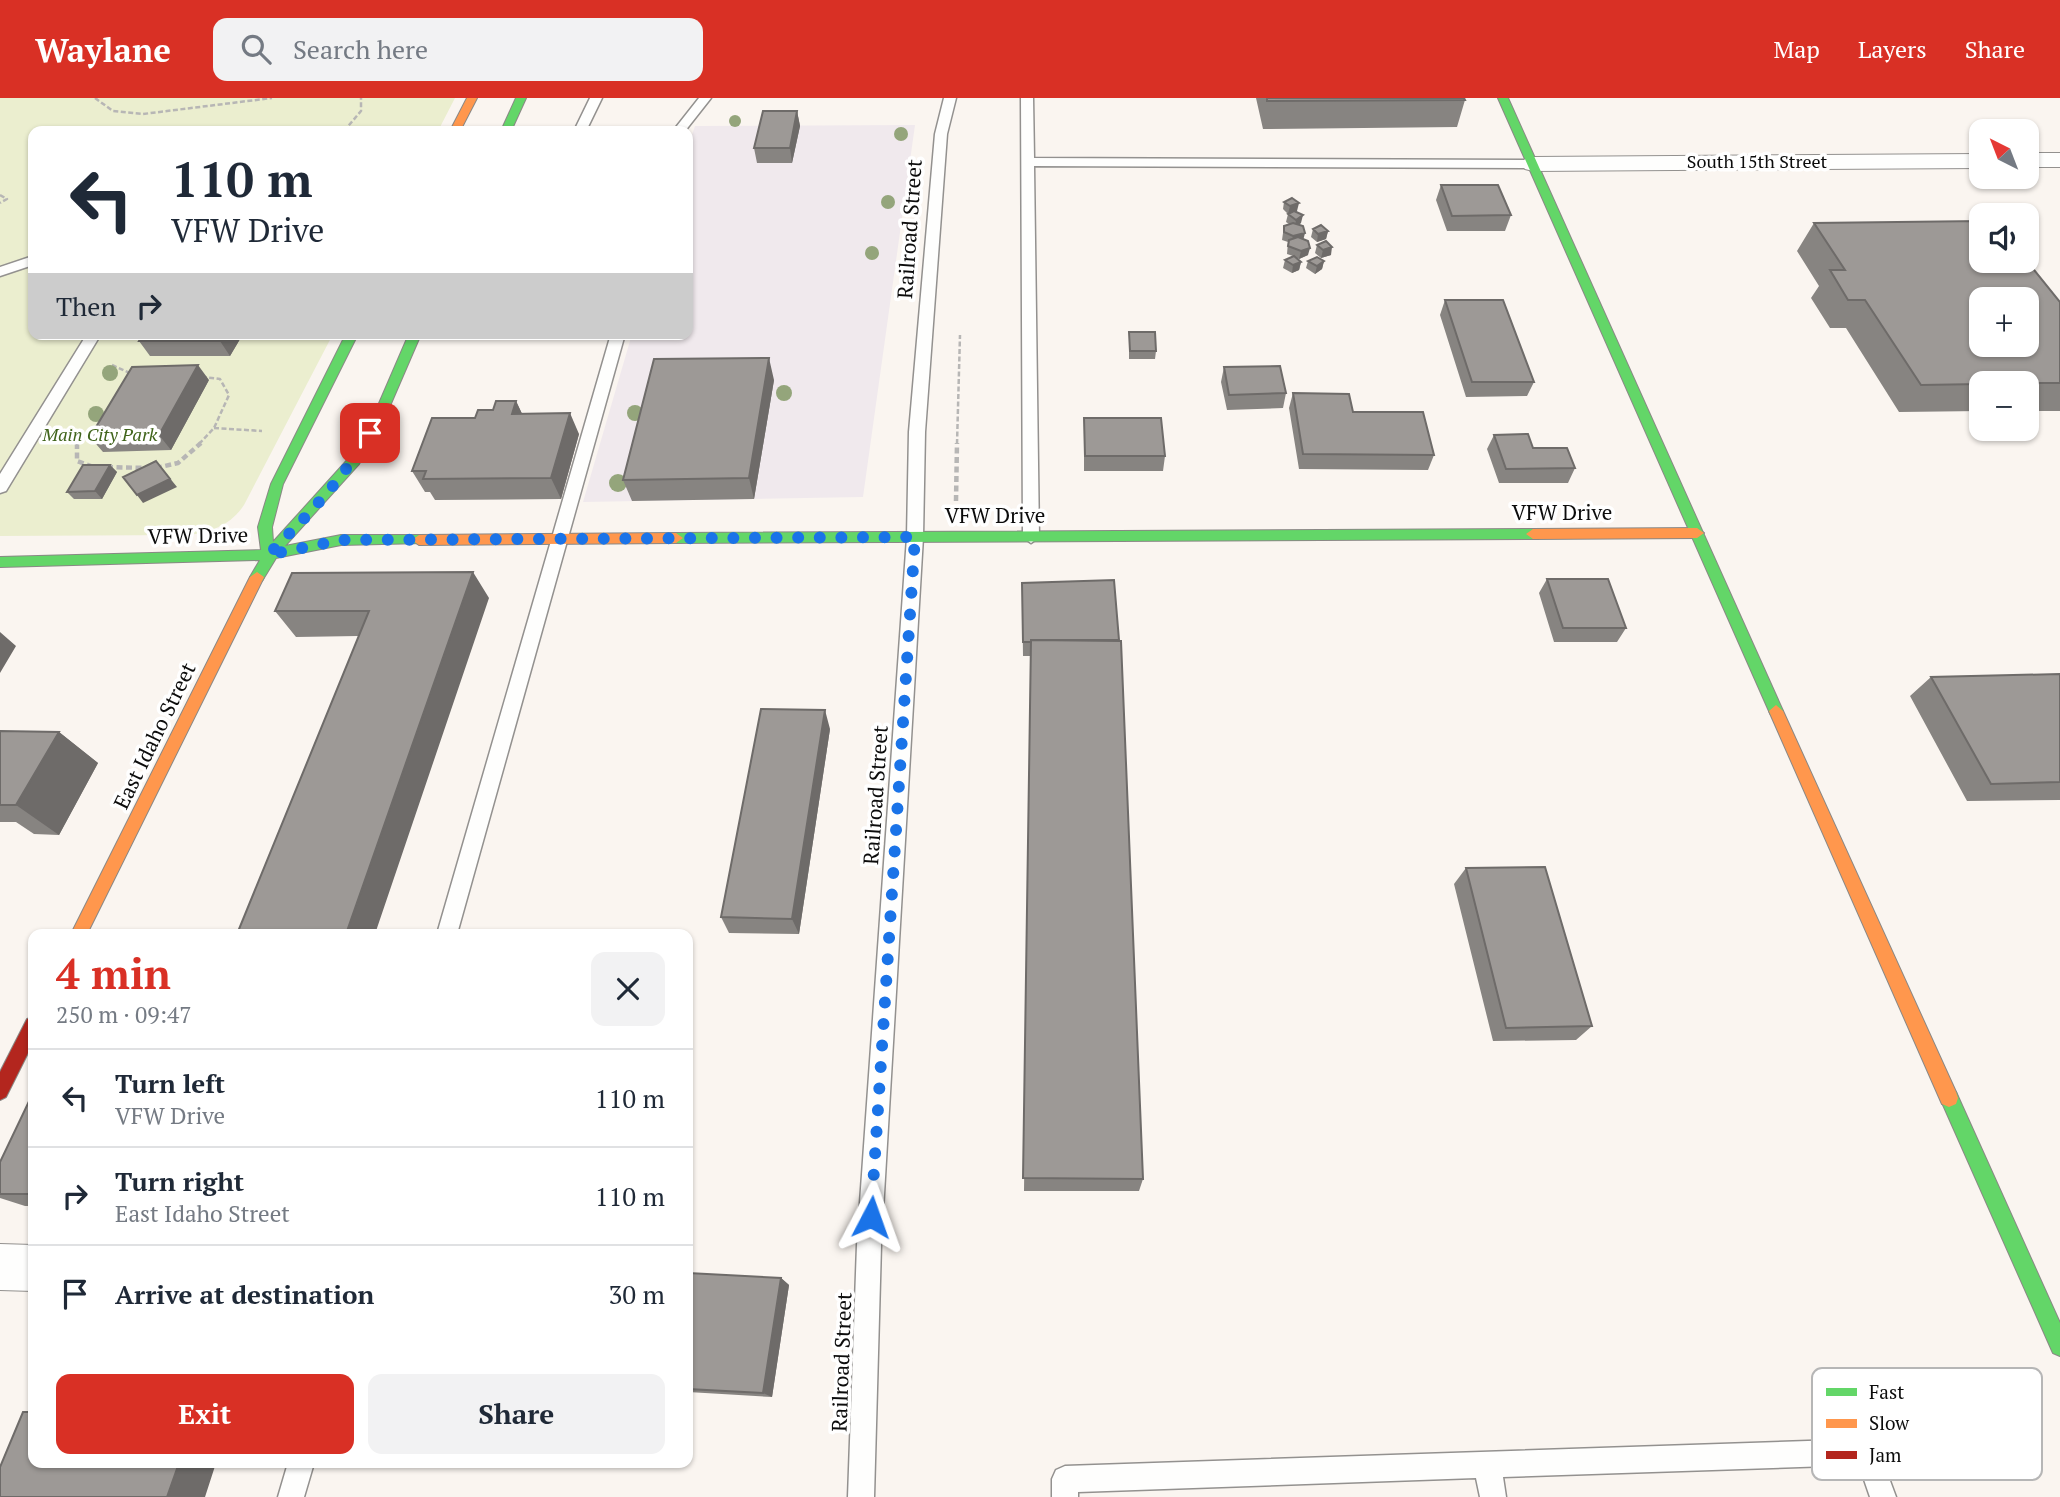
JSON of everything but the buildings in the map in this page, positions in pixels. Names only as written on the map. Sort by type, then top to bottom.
[{"type":"street","points":[[458,126],[472,98]]},
{"type":"street","points":[[508,126],[521,98]]},
{"type":"street","points":[[1503,98],[2055,1322]]},
{"type":"street","name":"South 15th Street","points":[[1533,164],[1969,160]]},
{"type":"street","points":[[2039,160],[2060,160]]},
{"type":"street","name":"East Idaho Street","points":[[268,555],[265,527],[277,484],[349,340]]},
{"type":"street","name":"East Idaho Street","points":[[81,929],[268,555],[324,500],[355,460],[412,340]]},
{"type":"street","name":"VFW Drive","points":[[0,562],[268,555],[341,540],[1698,533]]},
{"type":"street","points":[[0,1091],[28,1035]]},
{"type":"street","points":[[0,1267],[28,1268]]},
{"type":"lane","points":[[582,126],[596,98]]},
{"type":"lane","points":[[683,126],[705,98]]},
{"type":"lane","name":"Railroad Street","points":[[861,1497],[869,1245],[915,537],[918,418],[941,134],[950,98]]},
{"type":"lane","points":[[1027,98],[1031,537]]},
{"type":"lane","points":[[1028,162],[1533,164]]},
{"type":"lane","points":[[0,272],[28,262]]},
{"type":"lane","points":[[0,487],[90,340]]},
{"type":"lane","points":[[448,929],[616,340]]},
{"type":"lane","points":[[1065,1497],[1065,1479],[1812,1454]]},
{"type":"lane","points":[[1487,1465],[1493,1497]]},
{"type":"lane","points":[[291,1497],[299,1468]]},
{"type":"lane","points":[[1877,1480],[1883,1497]]},
{"type":"path","points":[[95,98],[113,111],[143,114],[272,98]]},
{"type":"path","points":[[348,126],[361,111],[361,98]]},
{"type":"path","points":[[0,195],[7,199],[0,203]]},
{"type":"path","points":[[77,362],[106,363],[127,373],[140,375]]},
{"type":"path","points":[[105,467],[159,468],[173,465],[185,458],[214,428],[229,395],[220,379],[200,377]]},
{"type":"path","points":[[214,428],[265,431]]},
{"type":"path","points":[[34,431],[73,432],[78,438],[75,457],[77,461],[92,466]]},
{"type":"shaded area","points":[[915,125],[863,497],[583,502],[630,340],[693,340],[695,126]]},
{"type":"green space","name":"Main City Park","points":[[0,98],[455,98],[441,126],[28,126],[28,340],[330,340],[244,505],[226,523],[203,533],[185,535],[0,536]]},
{"type":"traffic: fast","points":[[508,126],[521,98]]},
{"type":"traffic: fast","points":[[1503,98],[1776,711]]},
{"type":"traffic: fast","points":[[268,555],[265,527],[277,484],[349,340]]},
{"type":"traffic: fast","points":[[257,577],[277,547],[330,491],[354,461],[380,415],[412,340]]},
{"type":"traffic: fast","points":[[676,538],[1533,534]]},
{"type":"traffic: fast","points":[[0,562],[268,555],[341,540],[419,540]]},
{"type":"traffic: fast","points":[[1949,1098],[2060,1346]]},
{"type":"traffic: slow","points":[[458,126],[472,98]]},
{"type":"traffic: slow","points":[[1533,534],[1697,533]]},
{"type":"traffic: slow","points":[[419,540],[676,538]]},
{"type":"traffic: slow","points":[[81,929],[257,577]]},
{"type":"traffic: slow","points":[[1776,711],[1949,1098]]},
{"type":"traffic: jam","points":[[0,1091],[28,1035]]},
{"type":"route","points":[[370,433],[355,460],[324,500],[268,555],[341,540],[915,537],[871,1217]]}]
